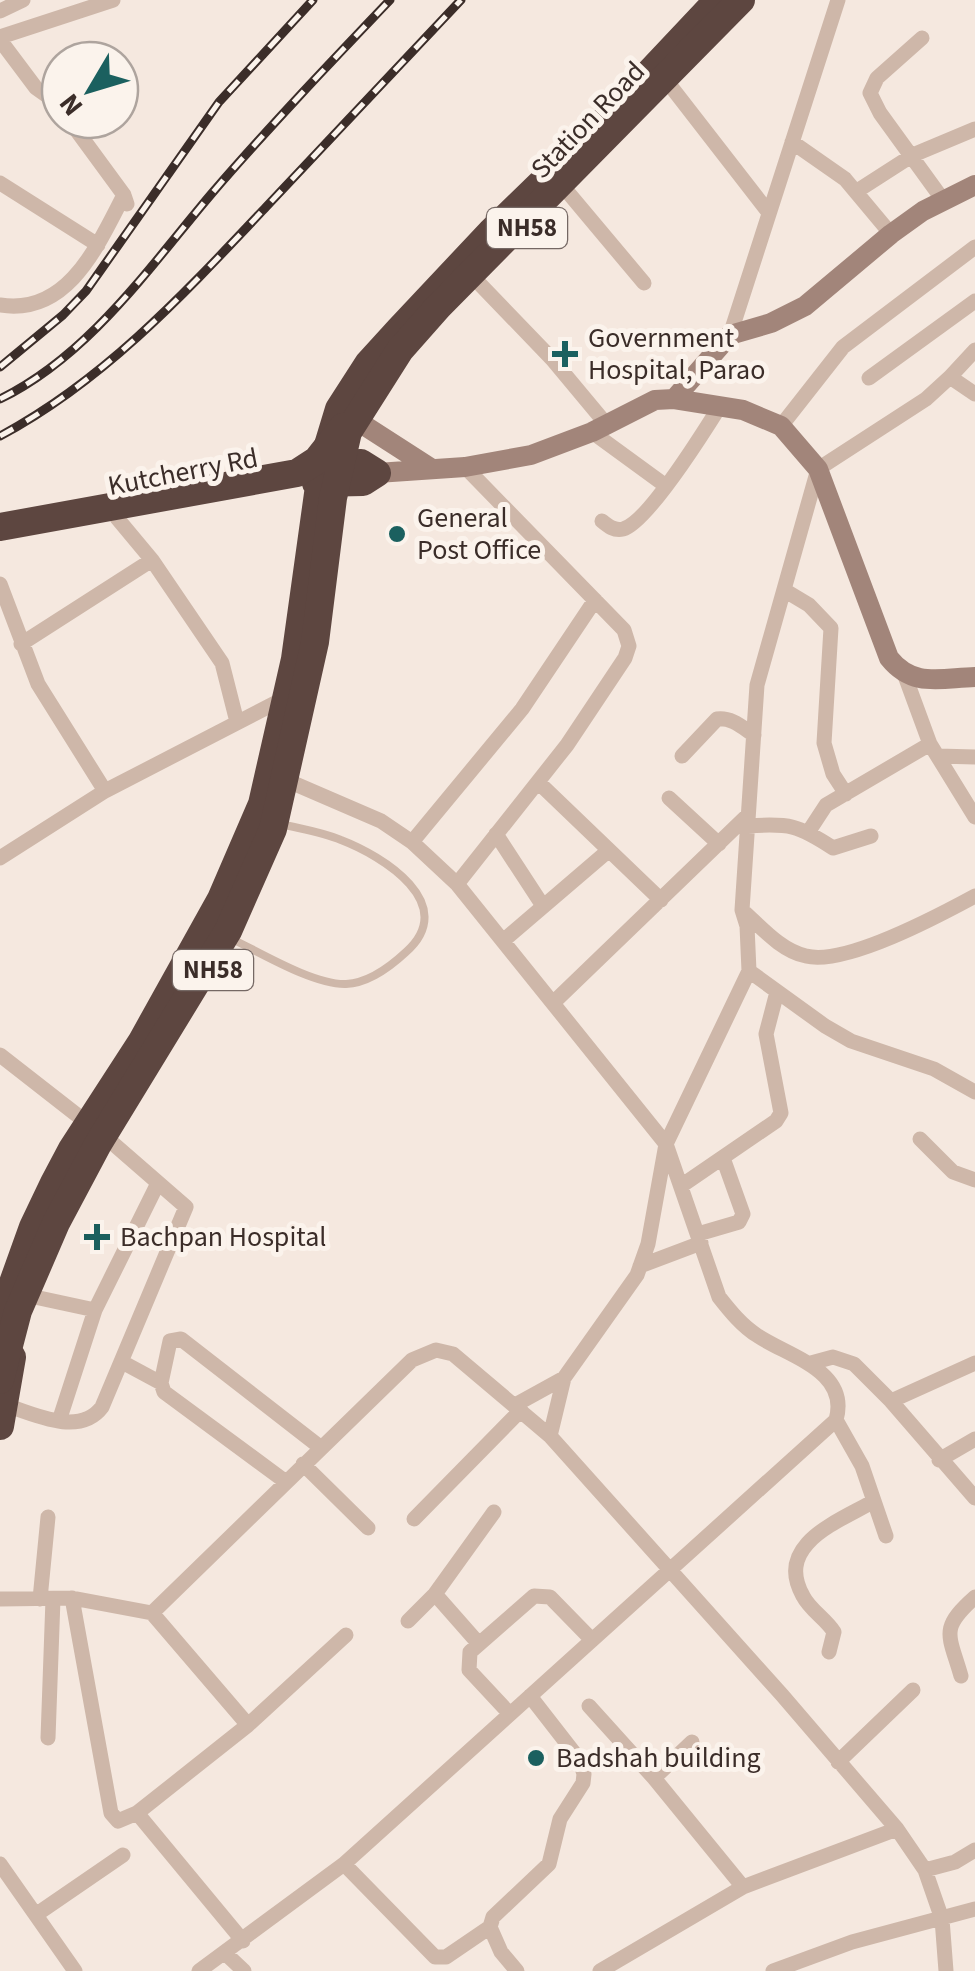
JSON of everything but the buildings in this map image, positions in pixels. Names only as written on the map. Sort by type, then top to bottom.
[{"type":"highway","name":"Station Road","points":[[333,467],[368,364],[718,0]]},
{"type":"highway","points":[[0,1347],[43,1226],[103,1116],[199,959],[260,835],[292,714],[333,467],[390,349],[730,0]]},
{"type":"highway","points":[[0,1403],[18,1311],[56,1223],[98,1144],[228,931],[272,829],[314,642],[337,472],[358,412],[400,350],[438,306],[741,0]]},
{"type":"highway","name":"Station Road","points":[[350,417],[424,331],[752,0]]},
{"type":"highway","points":[[0,527],[309,468],[362,463],[377,473]]},
{"type":"highway","points":[[0,517],[280,468],[333,467]]},
{"type":"highway","name":"Kutcherry Rd","points":[[0,539],[273,487],[333,467]]},
{"type":"highway","name":"NH58","points":[[0,1319],[34,1227],[72,1149],[98,1132],[232,939],[280,824],[287,697],[333,467]]},
{"type":"highway","name":"NH58","points":[[0,1403],[30,1296],[98,1132],[142,1041],[282,779],[320,651],[333,467]]},
{"type":"street","points":[[0,12],[24,0]]},
{"type":"street","points":[[40,91],[0,38],[113,0]]},
{"type":"street","points":[[674,400],[730,335],[838,0]]},
{"type":"street","points":[[922,38],[877,78],[870,92],[880,113],[943,200]]},
{"type":"street","points":[[669,84],[769,213]]},
{"type":"street","points":[[857,190],[913,155],[975,128]]},
{"type":"street","points":[[0,306],[15,308],[42,303],[63,290],[126,201],[83,140]]},
{"type":"street","points":[[792,142],[857,190],[891,234]]},
{"type":"street","points":[[0,183],[98,245]]},
{"type":"street","points":[[730,335],[771,323],[805,306],[891,234],[943,200],[975,185]]},
{"type":"street","points":[[566,190],[644,282]]},
{"type":"street","points":[[782,426],[843,347],[975,248]]},
{"type":"street","points":[[475,279],[552,358],[600,428],[666,486]]},
{"type":"street","points":[[869,378],[975,302]]},
{"type":"street","points":[[550,1436],[564,1378],[640,1266],[648,1244],[666,1144],[749,971],[742,910],[757,684],[818,469],[926,398],[975,350]]},
{"type":"street","points":[[950,377],[975,394]]},
{"type":"street","points":[[377,473],[466,467],[531,455],[600,428],[655,400],[743,410],[782,426],[818,469],[889,658],[905,676],[934,750],[975,818]]},
{"type":"street","points":[[602,521],[621,530],[630,526],[666,486],[720,406]]},
{"type":"street","points":[[350,417],[432,469]]},
{"type":"street","points":[[457,884],[538,782],[625,658],[628,646],[624,630],[466,467]]},
{"type":"street","points":[[116,518],[152,560],[222,663],[237,722]]},
{"type":"street","points":[[20,644],[152,560]]},
{"type":"street","points":[[0,584],[38,684],[105,791]]},
{"type":"street","points":[[784,590],[809,605],[831,628],[824,743],[833,774],[846,794]]},
{"type":"street","points":[[412,842],[522,709],[594,600]]},
{"type":"street","points":[[905,676],[975,677]]},
{"type":"street","points":[[2,851],[105,791],[287,697]]},
{"type":"street","points":[[682,756],[716,719],[725,718],[754,735]]},
{"type":"street","points":[[810,831],[826,806],[934,750],[975,757]]},
{"type":"street","points":[[199,1971],[344,1864],[670,1568],[830,1430],[840,1408],[838,1392],[812,1364],[757,1336],[719,1296],[666,1144],[457,884],[412,842],[381,820],[282,779]]},
{"type":"street","points":[[538,782],[661,900]]},
{"type":"street","points":[[669,798],[719,844]]},
{"type":"street","points":[[553,1003],[748,820],[786,823],[810,831],[834,848],[871,836]]},
{"type":"street","points":[[496,834],[543,906]]},
{"type":"street","points":[[503,941],[608,850]]},
{"type":"street","points":[[742,910],[784,946],[807,957],[838,954],[926,924],[975,896]]},
{"type":"street","points":[[749,971],[851,1041],[934,1069],[975,1092]]},
{"type":"street","points":[[682,1186],[776,1121],[781,1113],[766,1034],[777,992]]},
{"type":"street","points":[[0,1055],[186,1207],[94,1419],[78,1424],[59,1421],[0,1403]]},
{"type":"street","points":[[920,1139],[953,1172],[975,1180]]},
{"type":"street","points":[[640,1266],[738,1222],[743,1214],[723,1158]]},
{"type":"street","points":[[59,1421],[95,1310],[158,1183]]},
{"type":"street","points":[[30,1296],[95,1310]]},
{"type":"street","points":[[161,1383],[166,1348],[170,1341],[181,1339],[320,1447]]},
{"type":"street","points":[[152,1613],[412,1360],[436,1350],[453,1354],[550,1436],[897,1829],[925,1870],[942,1919],[946,1971]]},
{"type":"street","points":[[812,1364],[833,1357],[854,1364],[975,1498]]},
{"type":"street","points":[[122,1362],[161,1383],[171,1400],[286,1482]]},
{"type":"street","points":[[891,1401],[975,1363]]},
{"type":"street","points":[[414,1519],[518,1408],[564,1378]]},
{"type":"street","points":[[836,1420],[862,1466],[886,1536]]},
{"type":"street","points":[[939,1460],[975,1439]]},
{"type":"street","points":[[304,1464],[368,1528]]},
{"type":"street","points":[[829,1652],[834,1632],[802,1595],[794,1564],[798,1551],[811,1537],[874,1501]]},
{"type":"street","points":[[408,1620],[436,1594],[494,1512]]},
{"type":"street","points":[[48,1517],[48,1738]]},
{"type":"street","points":[[436,1594],[480,1644]]},
{"type":"street","points":[[509,1713],[470,1670],[470,1652],[534,1596],[542,1595],[550,1597],[592,1640]]},
{"type":"street","points":[[961,1676],[949,1629],[952,1619],[975,1597]]},
{"type":"street","points":[[72,1598],[112,1813],[118,1821],[137,1813],[248,1726],[346,1635]]},
{"type":"street","points":[[0,1599],[72,1598],[152,1613],[248,1726]]},
{"type":"street","points":[[838,1762],[913,1690]]},
{"type":"street","points":[[344,1864],[435,1957],[446,1957],[490,1927],[494,1917],[548,1864],[560,1819],[583,1784],[579,1759],[530,1696]]},
{"type":"street","points":[[589,1706],[743,1887]]},
{"type":"street","points":[[654,1778],[692,1742]]},
{"type":"street","points":[[137,1813],[243,1941]]},
{"type":"street","points":[[600,1971],[743,1887],[897,1829]]},
{"type":"street","points":[[925,1870],[955,1862],[975,1850]]},
{"type":"street","points":[[37,1914],[123,1855]]},
{"type":"street","points":[[0,1864],[74,1971]]},
{"type":"street","points":[[772,1971],[852,1942],[975,1909]]},
{"type":"street","points":[[490,1927],[501,1952],[517,1971]]},
{"type":"street","points":[[226,1954],[244,1971]]},
{"type":"lane","points":[[232,939],[321,980],[345,984],[364,980],[390,966],[423,931],[426,912],[419,896],[387,865],[341,840],[280,824]]},
{"type":"railway","points":[[0,367],[86,291],[219,102],[313,0]]},
{"type":"railway","points":[[0,399],[62,358],[117,307],[256,143],[390,0]]},
{"type":"railway","points":[[0,436],[74,389],[142,333],[461,0]]},
{"type":"place","name":"Government Hospital, Parao","points":[[565,354]]},
{"type":"place","name":"General Post Office","points":[[397,534]]},
{"type":"place","name":"Bachpan Hospital","points":[[97,1237]]},
{"type":"place","name":"Badshah building","points":[[536,1758]]}]
